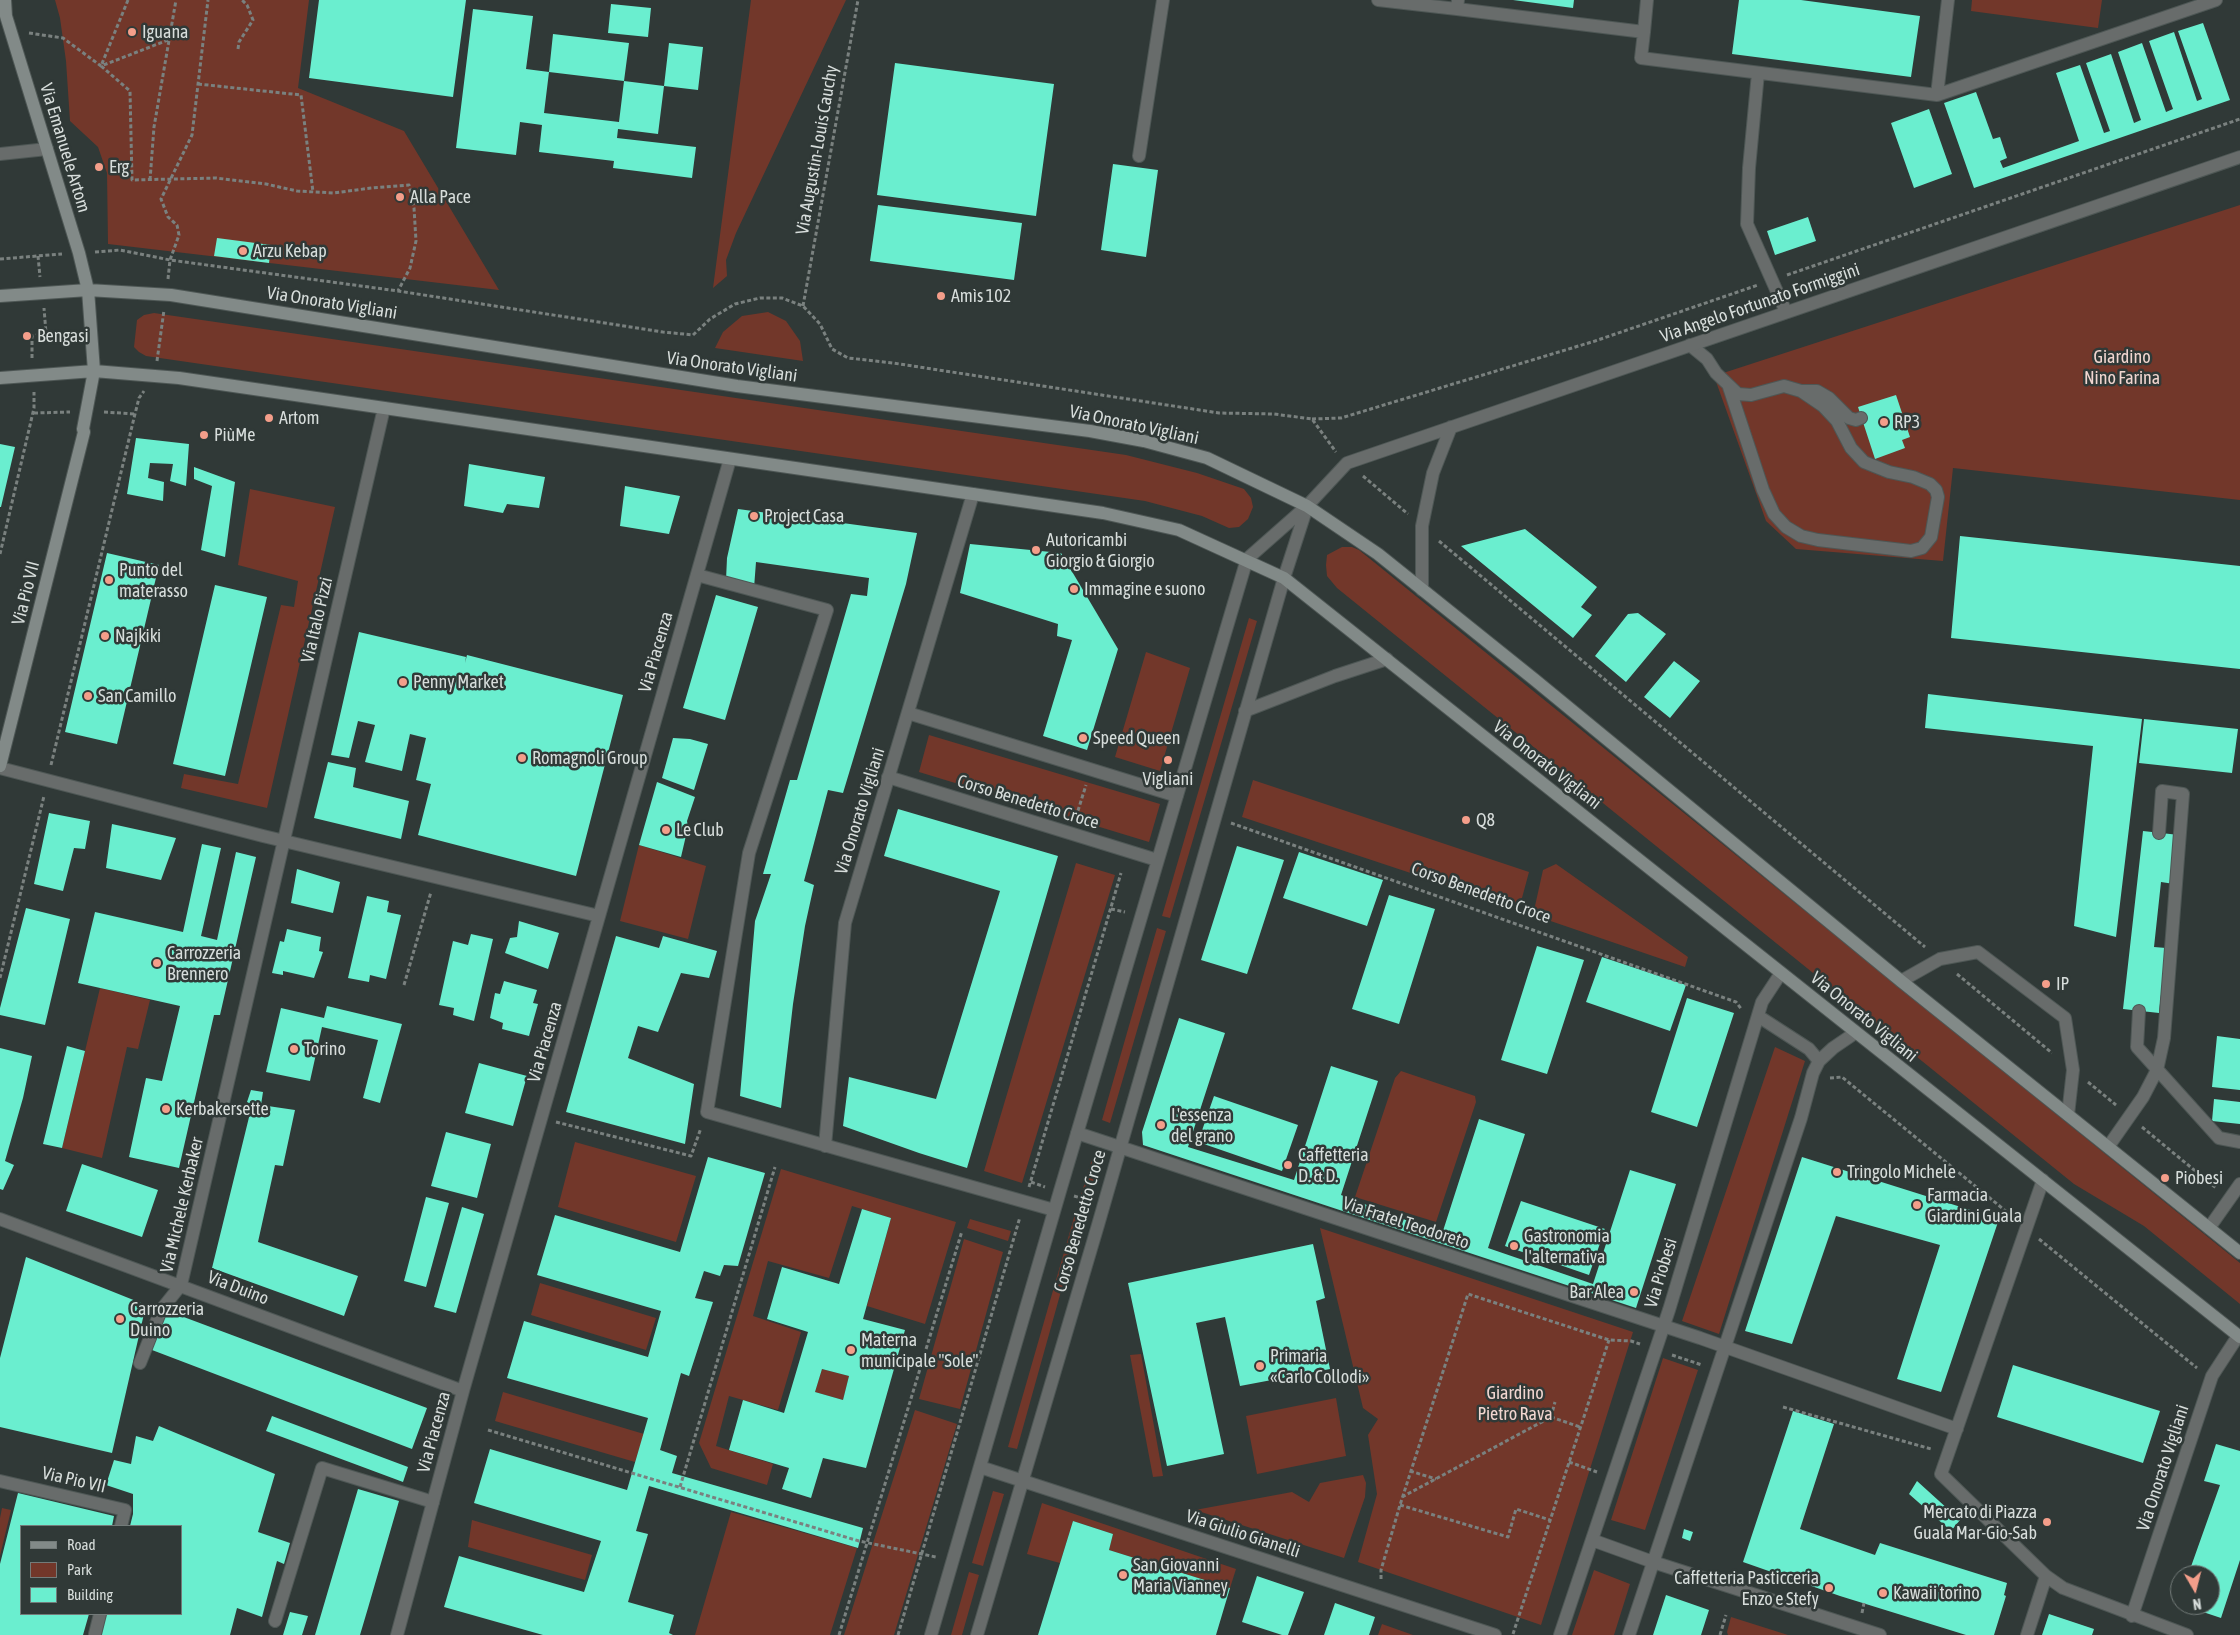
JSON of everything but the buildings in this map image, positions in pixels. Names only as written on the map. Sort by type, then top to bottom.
[{"type":"main road","name":"Via Emanuele Artom","points":[[5,0],[3,12],[11,32],[47,149],[88,290]]},
{"type":"main road","name":"Via Onorato Vigliani","points":[[0,296],[88,290],[166,295],[737,386],[1090,431],[1207,458],[1307,506],[1378,554],[1902,981],[2240,1252]]},
{"type":"main road","name":"Via Pio VII","points":[[0,767],[84,432],[94,371],[88,290]]},
{"type":"main road","name":"Via Onorato Vigliani","points":[[0,378],[94,371],[155,375],[1103,513],[1179,530],[1284,578],[2239,1336]]},
{"type":"main road","name":"Via Pio VII","points":[[0,743],[79,431],[83,429]]},
{"type":"street","points":[[1139,156],[1163,0]]},
{"type":"street","points":[[1378,0],[1458,4],[1644,32]]},
{"type":"street","points":[[1647,0],[1641,58],[1937,95],[2216,0]]},
{"type":"street","points":[[1937,95],[1948,0]]},
{"type":"street","points":[[1758,73],[1749,168],[1747,224],[1786,312]]},
{"type":"street","points":[[0,154],[47,149]]},
{"type":"street","name":"Via Angelo Fortunato Formiggini","points":[[1307,506],[1347,463],[2240,157]]},
{"type":"street","points":[[1690,345],[1707,359],[1716,373],[1738,394],[1751,395],[1784,386],[1801,391],[1817,391],[1829,398],[1848,418],[1856,420],[1861,418]]},
{"type":"street","points":[[1729,387],[1763,490],[1774,514],[1786,527],[1801,536],[1818,540],[1911,551],[1922,548],[1931,537],[1938,497],[1936,490],[1922,480],[1889,472],[1864,462],[1851,448],[1837,421],[1824,406],[1801,391]]},
{"type":"street","name":"Via Italo Pizzi","points":[[284,841],[384,408]]},
{"type":"street","points":[[1422,590],[1422,526],[1433,473],[1451,427]]},
{"type":"street","name":"Via Piacenza","points":[[397,1635],[463,1391],[730,459]]},
{"type":"street","name":"Via Onorato Vigliani","points":[[825,1146],[845,923],[974,494]]},
{"type":"street","points":[[1246,560],[1307,506]]},
{"type":"street","name":"Corso Benedetto Croce","points":[[977,1635],[1245,711],[1307,506]]},
{"type":"street","name":"Corso Benedetto Croce","points":[[932,1635],[1054,1210],[1246,560]]},
{"type":"street","points":[[696,575],[827,610],[749,853],[708,1112]]},
{"type":"street","points":[[1245,711],[1335,676],[1387,660]]},
{"type":"street","points":[[908,713],[1176,796]]},
{"type":"street","points":[[0,767],[284,841],[599,916]]},
{"type":"street","name":"Corso Benedetto Croce","points":[[888,777],[1157,860]]},
{"type":"street","points":[[2108,1147],[2130,1117],[2157,1070],[2164,1038],[2183,794],[2162,791],[2159,832]]},
{"type":"street","name":"Via Michele Kerbaker","points":[[140,1363],[161,1310],[181,1285],[284,841]]},
{"type":"street","points":[[1902,981],[1940,959],[1978,952],[2065,1018],[2073,1070],[2068,1115]]},
{"type":"street","name":"Via Piobesi","points":[[1560,1635],[1663,1326],[1762,1002],[1781,973]]},
{"type":"street","points":[[2139,1011],[2137,1047],[2219,1138],[2240,1142]]},
{"type":"street","points":[[1756,1022],[1809,1049],[1816,1067]]},
{"type":"street","points":[[1628,1635],[1801,1118],[1816,1067],[1833,1048],[1855,1033]]},
{"type":"street","name":"Corso Benedetto Croce","points":[[708,1112],[1054,1210]]},
{"type":"street","name":"Via Fratel Teodoreto","points":[[1077,1133],[1724,1347]]},
{"type":"street","points":[[2043,1180],[1941,1474],[2046,1576],[2063,1588],[2132,1616],[2187,1635]]},
{"type":"street","points":[[2209,1228],[2240,1184]]},
{"type":"street","name":"Via Duino","points":[[0,1219],[463,1391]]},
{"type":"street","name":"Via Onorato Vigliani","points":[[2132,1616],[2212,1376],[2239,1336]]},
{"type":"street","points":[[1724,1347],[1956,1429]]},
{"type":"street","name":"Via Giulio Gianelli","points":[[980,1467],[1495,1635]]},
{"type":"street","points":[[275,1620],[322,1468],[433,1502]]},
{"type":"street","name":"Via Pio VII","points":[[0,1481],[125,1510],[121,1525]]},
{"type":"street","points":[[1592,1540],[1653,1562],[1880,1635]]},
{"type":"street","points":[[2027,1635],[2046,1576]]},
{"type":"street","points":[[95,1634],[100,1615]]},
{"type":"path","points":[[101,66],[128,0]]},
{"type":"path","points":[[150,180],[154,127],[176,0]]},
{"type":"path","points":[[51,765],[139,398],[155,375],[170,260],[180,235],[177,225],[168,217],[161,199],[169,179],[180,162],[192,135],[208,0]]},
{"type":"path","points":[[238,49],[239,42],[253,20],[247,5],[242,0]]},
{"type":"path","name":"Via Augustin-Louis Cauchy","points":[[802,306],[858,0]]},
{"type":"path","points":[[11,32],[48,34],[63,38],[101,66],[130,91],[132,180],[216,178],[313,192],[334,193],[409,185],[414,208],[416,241],[410,268],[398,291]]},
{"type":"path","points":[[101,66],[168,39]]},
{"type":"path","points":[[198,84],[301,95],[313,192]]},
{"type":"path","points":[[120,250],[170,260],[398,291],[535,314],[693,335],[710,319],[735,304],[760,298],[782,298],[802,306],[820,324],[832,349],[848,358],[893,363],[1219,413],[1274,414],[1312,420],[1330,446],[1347,463],[2230,1199]]},
{"type":"path","points":[[0,259],[43,255]]},
{"type":"path","points":[[32,358],[32,336],[46,333],[44,312]]},
{"type":"path","points":[[0,554],[34,408]]},
{"type":"path","points":[[1072,834],[1090,770]]},
{"type":"path","points":[[0,978],[43,799]]},
{"type":"path","name":"Corso Benedetto Croce","points":[[1215,817],[1736,1002],[1756,1022]]},
{"type":"path","points":[[898,1635],[1121,873]]},
{"type":"path","points":[[404,985],[435,877]]},
{"type":"path","points":[[1816,1067],[1827,1079],[1842,1077],[2198,1368],[2212,1376]]},
{"type":"path","points":[[541,1118],[691,1156],[708,1112]]},
{"type":"path","points":[[680,1488],[775,1167]]},
{"type":"path","points":[[839,1635],[962,1231]]},
{"type":"path","points":[[1380,1597],[1381,1570],[1400,1504],[1468,1294],[1609,1340],[1630,1341],[1716,1371]]},
{"type":"path","points":[[1513,1635],[1609,1340]]},
{"type":"path","points":[[1551,1418],[1555,1402]]},
{"type":"path","points":[[1783,1408],[1932,1449],[1929,1457]]},
{"type":"path","points":[[1402,1498],[1551,1418],[1580,1427]]},
{"type":"path","points":[[488,1430],[867,1543],[922,1552],[953,1561]]},
{"type":"path","points":[[1569,1462],[1613,1477]]},
{"type":"path","points":[[1410,1470],[1436,1479]]},
{"type":"path","points":[[1400,1504],[1508,1537],[1516,1509],[1550,1520]]},
{"type":"path","points":[[1720,1635],[1726,1615]]},
{"type":"green space","points":[[55,0],[309,0],[298,88],[404,131],[499,290],[108,244],[107,173],[98,147],[70,121],[66,61],[60,18]]},
{"type":"green space","points":[[751,0],[846,0],[736,233],[726,260],[727,276],[713,288]]},
{"type":"green space","points":[[1972,0],[2102,0],[2098,28],[1971,11]]},
{"type":"green space","name":"Giardino Nino Farina","points":[[2240,205],[2240,500],[1953,468],[1943,561],[1796,549],[1766,521],[1714,376]]},
{"type":"green space","points":[[768,312],[786,321],[800,341],[803,361],[715,348],[723,332],[742,316]]},
{"type":"green space","points":[[154,313],[1126,455],[1197,473],[1244,489],[1251,498],[1253,507],[1248,519],[1239,527],[1229,528],[1202,516],[1145,501],[146,356],[134,347],[137,320],[144,315]]},
{"type":"green space","points":[[250,489],[335,507],[267,808],[181,788],[184,774],[238,784],[281,605],[294,607],[298,581],[238,565]]},
{"type":"green space","points":[[1342,547],[1352,547],[1359,550],[2240,1263],[2240,1304],[2144,1226],[2074,1184],[1337,588],[1327,576],[1327,555]]},
{"type":"green space","points":[[1249,618],[1257,621],[1170,918],[1162,916]]},
{"type":"green space","points":[[1146,652],[1190,668],[1160,771],[1115,757]]},
{"type":"green space","points":[[929,735],[1160,804],[1149,842],[919,772]]},
{"type":"green space","points":[[1253,780],[1529,872],[1519,909],[1242,817]]},
{"type":"green space","points":[[639,845],[706,866],[688,939],[620,921]]},
{"type":"green space","points":[[1076,863],[1115,875],[1022,1183],[984,1171]]},
{"type":"green space","points":[[1556,864],[1688,957],[1685,967],[1533,915],[1543,870]]},
{"type":"green space","points":[[1157,928],[1166,931],[1110,1123],[1102,1120]]},
{"type":"green space","points":[[100,988],[150,1000],[138,1049],[127,1047],[102,1158],[62,1148]]},
{"type":"green space","points":[[1775,1047],[1805,1061],[1719,1334],[1682,1321]]},
{"type":"green space","points":[[1401,1071],[1475,1096],[1476,1102],[1436,1222],[1355,1197],[1395,1078]]},
{"type":"green space","points":[[575,1142],[696,1176],[676,1242],[558,1207]]},
{"type":"green space","points":[[1092,1159],[1099,1161],[1089,1198],[1081,1195]]},
{"type":"green space","points":[[781,1169],[956,1222],[925,1324],[867,1306],[891,1218],[852,1206],[829,1278],[768,1261],[753,1316],[801,1332],[778,1410],[729,1396],[716,1446],[773,1464],[767,1485],[711,1468],[699,1443]]},
{"type":"green space","points":[[1075,1214],[1082,1216],[1017,1449],[1008,1447]]},
{"type":"green space","points":[[970,1219],[1011,1231],[1008,1241],[967,1228]]},
{"type":"green space","name":"Giardino Pietro Rava","points":[[1320,1228],[1633,1332],[1541,1625],[1358,1562],[1377,1494],[1368,1435],[1378,1419],[1363,1408]]},
{"type":"green space","points":[[964,1239],[1003,1252],[960,1409],[919,1399]]},
{"type":"green space","points":[[540,1283],[656,1318],[646,1350],[531,1315]]},
{"type":"green space","points":[[1141,1354],[1163,1476],[1153,1477],[1130,1355]]},
{"type":"green space","points":[[1663,1358],[1698,1370],[1645,1530],[1611,1520]]},
{"type":"green space","points":[[822,1369],[849,1376],[843,1400],[815,1392]]},
{"type":"green space","points":[[503,1392],[644,1434],[635,1462],[495,1421]]},
{"type":"green space","points":[[1336,1398],[1346,1456],[1257,1474],[1246,1416]]},
{"type":"green space","points":[[915,1410],[957,1424],[894,1635],[844,1635]]},
{"type":"green space","points":[[1363,1475],[1366,1483],[1365,1497],[1344,1558],[1195,1510],[1292,1492],[1309,1502],[1320,1483]]},
{"type":"green space","points":[[993,1491],[1004,1494],[983,1566],[972,1563]]},
{"type":"green space","points":[[1042,1503],[1236,1569],[1230,1588],[1109,1550],[1113,1534],[1073,1521],[1060,1563],[1027,1554]]},
{"type":"green space","points":[[2,1508],[11,1510],[0,1556],[0,1518]]},
{"type":"green space","points":[[731,1512],[857,1548],[830,1635],[695,1635]]},
{"type":"green space","points":[[472,1520],[592,1555],[585,1580],[468,1547]]},
{"type":"green space","points":[[1594,1570],[1630,1584],[1614,1635],[1572,1635]]},
{"type":"green space","points":[[969,1572],[979,1575],[962,1635],[951,1635]]},
{"type":"green space","points":[[1731,1617],[1788,1635],[1728,1635]]},
{"type":"green space","points":[[1382,1624],[1413,1635],[1378,1635]]},
{"type":"place","name":"Iguana","points":[[132,32]]},
{"type":"place","name":"Erg","points":[[99,167]]},
{"type":"place","name":"Alla Pace","points":[[400,197]]},
{"type":"place","name":"Arzu Kebap","points":[[243,251]]},
{"type":"place","name":"Amìs 102","points":[[941,296]]},
{"type":"place","name":"Bengasi","points":[[27,336]]},
{"type":"place","name":"Artom","points":[[269,418]]},
{"type":"place","name":"RP3","points":[[1884,422]]},
{"type":"place","name":"PiùMe","points":[[204,435]]},
{"type":"place","name":"Project Casa","points":[[754,516]]},
{"type":"place","name":"Autoricambi Giorgio & Giorgio","points":[[1036,550]]},
{"type":"place","name":"Punto del materasso","points":[[109,580]]},
{"type":"place","name":"Immagine e suono","points":[[1074,589]]},
{"type":"place","name":"Najkiki","points":[[105,636]]},
{"type":"place","name":"Penny Market","points":[[403,682]]},
{"type":"place","name":"San Camillo","points":[[88,696]]},
{"type":"place","name":"Speed Queen","points":[[1083,738]]},
{"type":"place","name":"Romagnoli Group","points":[[522,758]]},
{"type":"place","name":"Vigliani","points":[[1168,760]]},
{"type":"place","name":"Q8","points":[[1466,820]]},
{"type":"place","name":"Le Club","points":[[666,830]]},
{"type":"place","name":"Carrozzeria Brennero","points":[[157,963]]},
{"type":"place","name":"IP","points":[[2046,984]]},
{"type":"place","name":"Torino","points":[[294,1049]]},
{"type":"place","name":"Kerbakersette","points":[[166,1109]]},
{"type":"place","name":"L'essenza del grano","points":[[1161,1125]]},
{"type":"place","name":"Caffetteria D. & D.","points":[[1288,1165]]},
{"type":"place","name":"Tringolo Michele","points":[[1837,1172]]},
{"type":"place","name":"Piobesi","points":[[2165,1178]]},
{"type":"place","name":"Farmacia Giardini Guala","points":[[1917,1205]]},
{"type":"place","name":"Gastronomia l'alternativa","points":[[1514,1246]]},
{"type":"place","name":"Bar Alea","points":[[1634,1292]]},
{"type":"place","name":"Carrozzeria Duino","points":[[120,1319]]},
{"type":"place","name":"Materna municipale \"Sole\"","points":[[851,1350]]},
{"type":"place","name":"Primaria «Carlo Collodi»","points":[[1260,1366]]},
{"type":"place","name":"Mercato di Piazza Guala Mar-Gio-Sab","points":[[2047,1522]]},
{"type":"place","name":"San Giovanni Maria Vianney","points":[[1123,1575]]},
{"type":"place","name":"Caffetteria Pasticceria Enzo e Stefy","points":[[1829,1588]]},
{"type":"place","name":"Kawaii torino","points":[[1883,1593]]}]
